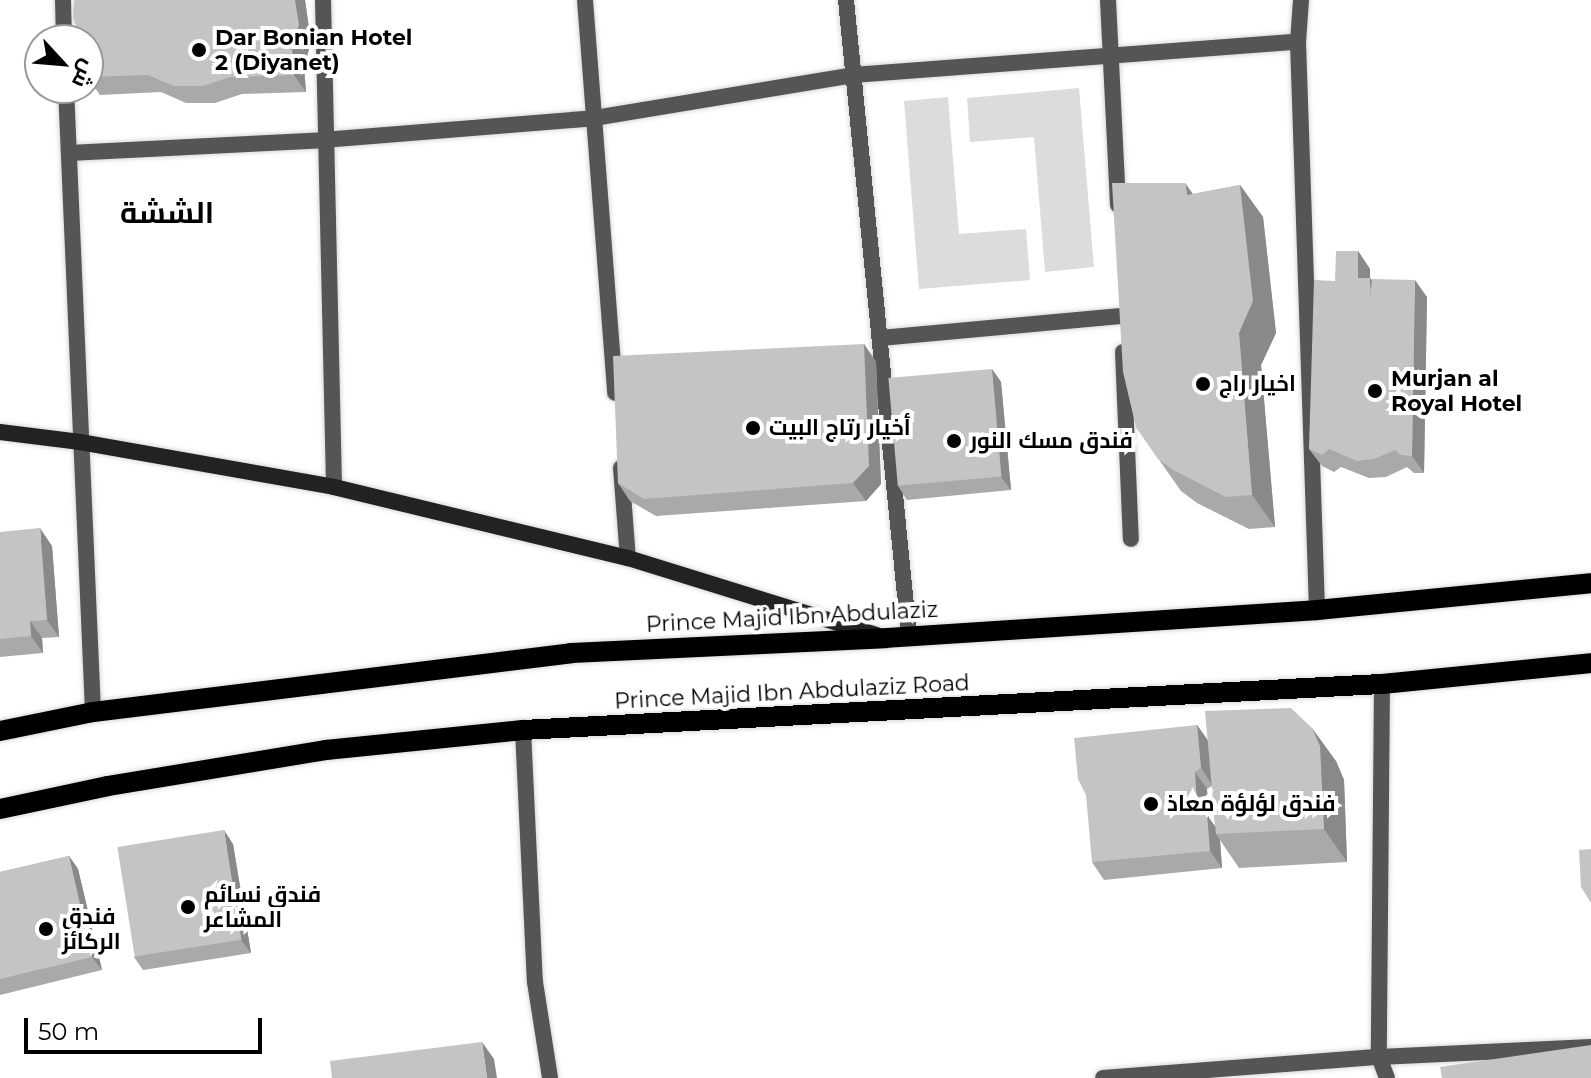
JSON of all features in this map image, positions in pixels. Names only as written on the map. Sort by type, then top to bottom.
[{"type":"main road","name":"Prince Majid Ibn Abdulaziz","points":[[0,731],[93,712],[571,653],[886,638],[1317,610],[1588,583]]},
{"type":"main road","name":"Prince Majid Ibn Abdulaziz Road","points":[[0,809],[108,786],[326,750],[523,730],[1382,684],[1591,663]]},
{"type":"street","points":[[63,0],[64,24]]},
{"type":"street","points":[[323,0],[323,140],[334,487]]},
{"type":"street","points":[[585,0],[617,416]]},
{"type":"street","points":[[846,0],[909,636]]},
{"type":"street","points":[[1108,0],[1113,56],[1118,224]]},
{"type":"street","points":[[1301,0],[1298,42],[1317,610]]},
{"type":"street","points":[[69,153],[323,140],[594,118],[854,75],[1298,42]]},
{"type":"street","points":[[67,104],[93,712]]},
{"type":"street","points":[[880,338],[1121,308],[1131,539]]},
{"type":"street","points":[[0,432],[80,442],[334,487],[628,558],[886,638]]},
{"type":"street","points":[[619,448],[628,558]]},
{"type":"street","points":[[1382,684],[1379,1057],[1387,1078]]},
{"type":"street","points":[[523,730],[535,982],[550,1078]]},
{"type":"street","points":[[1103,1078],[1379,1057],[1591,1047]]},
{"type":"shaded area","points":[[1079,88],[1094,267],[1045,272],[1034,137],[970,142],[967,98]]},
{"type":"shaded area","points":[[948,97],[959,234],[1026,229],[1030,280],[919,289],[904,101]]},
{"type":"building","name":"Dar Bonian Hotel 2 (Diyanet)","points":[[74,0],[295,0],[299,25],[292,49],[294,75],[230,77],[203,86],[174,86],[148,75],[104,76],[104,24],[75,24]]},
{"type":"building","name":"اخيار راج","points":[[1112,183],[1185,183],[1187,195],[1240,185],[1253,301],[1239,333],[1252,495],[1226,497],[1175,471],[1158,459],[1136,427],[1123,372]]},
{"type":"building","name":"Murjan al Royal Hotel","points":[[1336,251],[1358,251],[1358,278],[1370,278],[1370,299],[1372,279],[1415,280],[1412,456],[1401,455],[1395,450],[1374,459],[1357,461],[1329,449],[1322,455],[1309,449],[1314,280],[1335,281]]},
{"type":"building","name":"أخيار رتاج البيت","points":[[864,344],[869,466],[853,483],[644,499],[618,483],[613,356]]},
{"type":"building","name":"فندق مسك النور","points":[[992,369],[1001,477],[898,486],[888,378]]},
{"type":"building","points":[[40,528],[47,620],[30,621],[31,636],[0,639],[0,532]]},
{"type":"building","points":[[1291,708],[1312,728],[1320,746],[1324,829],[1216,834],[1205,711]]},
{"type":"building","name":"فندق لؤلؤة معاذ","points":[[1197,725],[1201,768],[1195,772],[1197,806],[1207,814],[1210,851],[1092,862],[1086,795],[1078,779],[1074,738]]},
{"type":"building","name":"فندق نسائم المشاعر","points":[[224,830],[241,940],[135,957],[117,847]]},
{"type":"building","points":[[1591,849],[1591,903],[1581,887],[1579,850]]},
{"type":"building","name":"فندق الركائز","points":[[69,856],[92,957],[0,979],[0,872]]},
{"type":"building","points":[[482,1042],[487,1078],[332,1078],[330,1061]]},
{"type":"building","points":[[1591,1045],[1591,1078],[1442,1078],[1440,1067]]},
{"type":"place","name":"Dar Bonian Hotel 2 (Diyanet)","points":[[199,50]]},
{"type":"place","name":"اخيار راج","points":[[1203,384]]},
{"type":"place","name":"Murjan al Royal Hotel","points":[[1375,391]]},
{"type":"place","name":"أخيار رتاج البيت","points":[[753,428]]},
{"type":"place","name":"فندق مسك النور","points":[[954,441]]},
{"type":"place","name":"فندق لؤلؤة معاذ","points":[[1151,804]]},
{"type":"place","name":"فندق نسائم المشاعر","points":[[188,907]]},
{"type":"place","name":"فندق الركائز","points":[[46,929]]},
{"type":"district","name":"الششة","points":[[167,213]]}]
